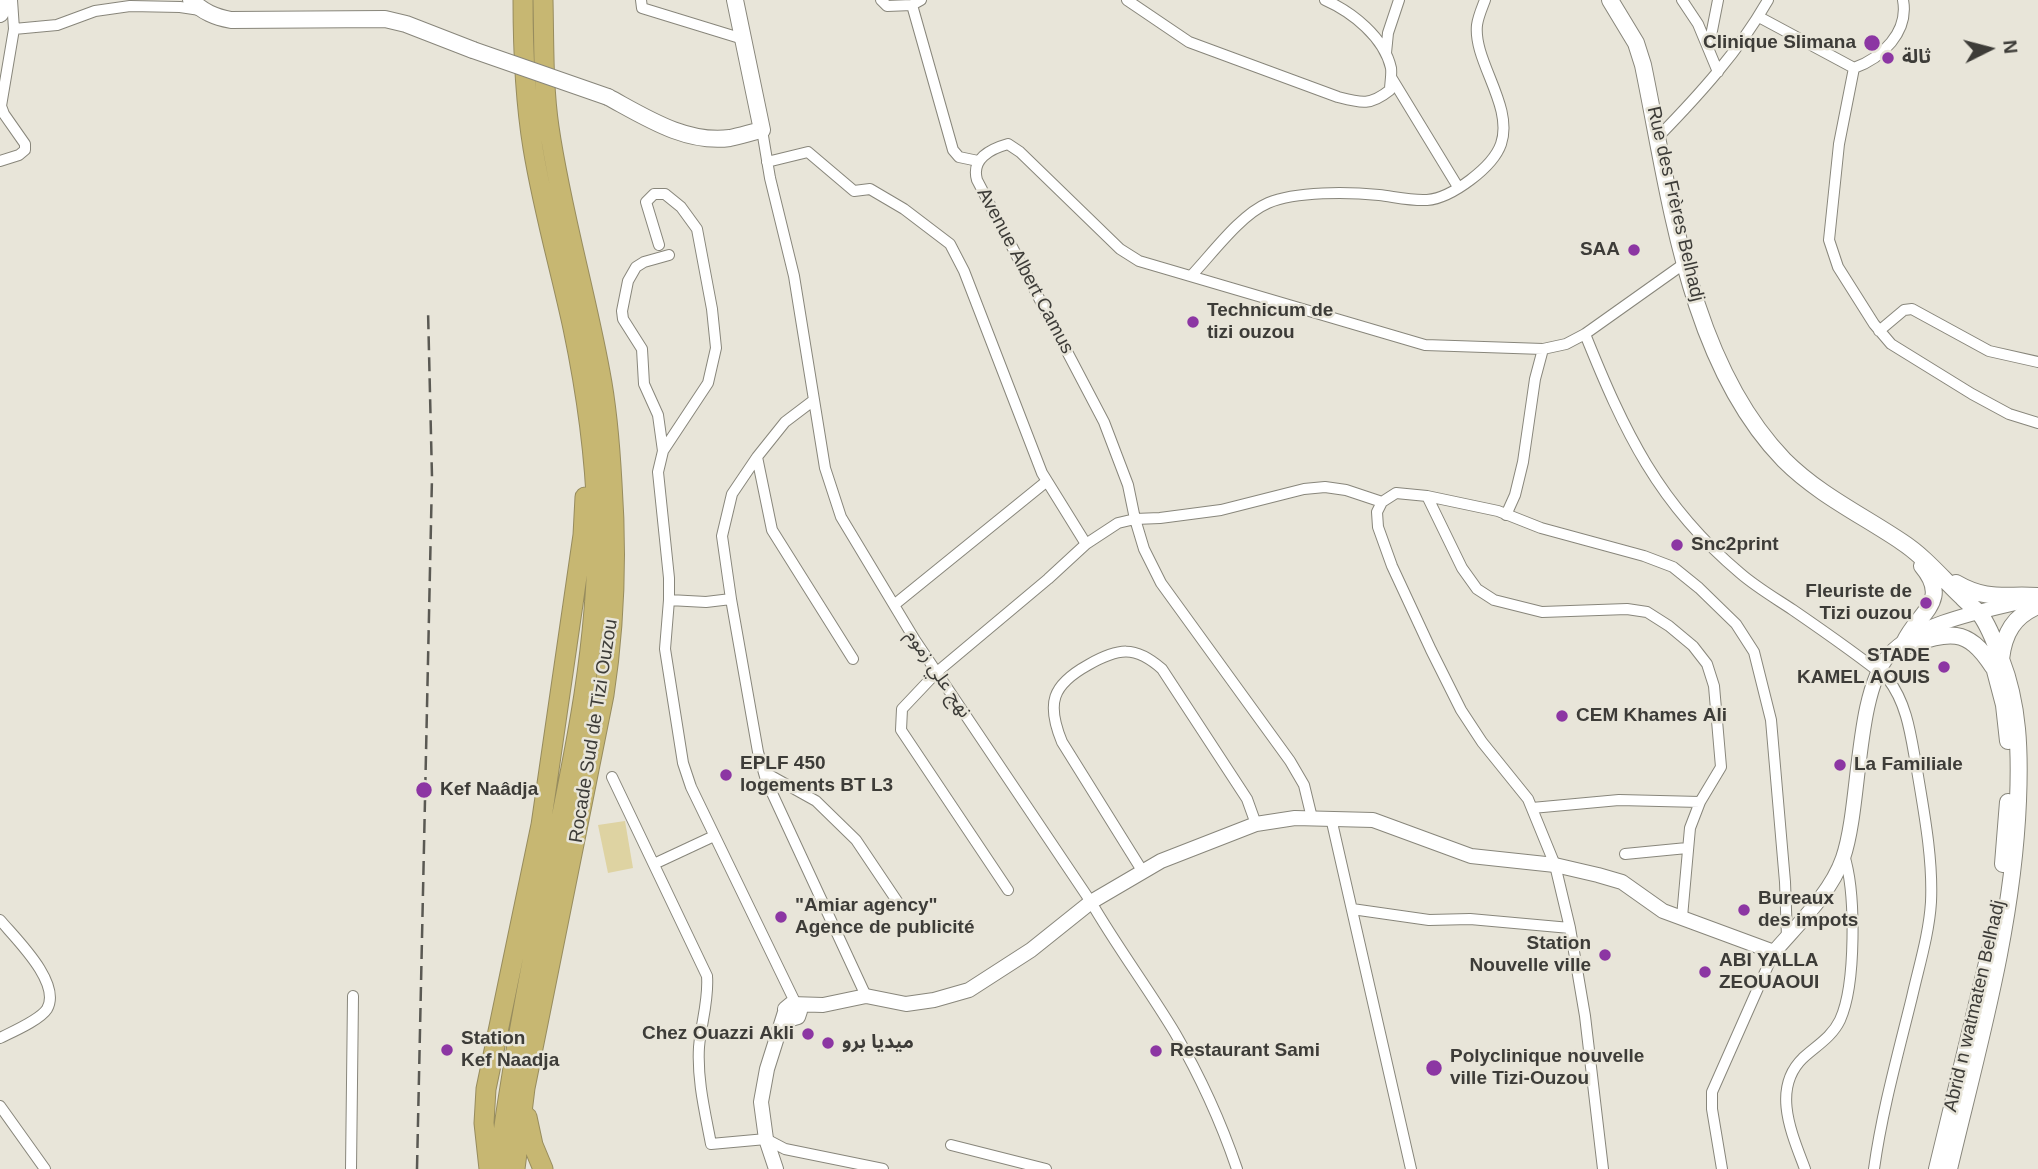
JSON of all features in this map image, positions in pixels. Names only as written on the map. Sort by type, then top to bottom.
[{"type":"highway","name":"Rocade Sud de Tizi Ouzou","points":[[499,1169],[515,1045],[587,679],[597,580],[597,515],[587,411],[573,327],[533,149],[524,78],[523,0]]},
{"type":"highway","name":"Rocade Sud de Tizi Ouzou","points":[[515,1169],[525,1088],[604,695],[612,643],[616,579],[613,494],[601,374],[567,227],[549,125],[543,0]]},
{"type":"highway","points":[[489,1169],[484,1123],[486,1089],[541,825],[583,535],[587,411]]},
{"type":"highway","points":[[525,1088],[528,1125],[543,1169]]},
{"type":"main road","points":[[0,14],[10,0]]},
{"type":"main road","points":[[197,5],[217,18],[245,21],[385,19],[407,24],[608,97],[652,121],[695,137],[729,138],[762,130],[735,0]]},
{"type":"main road","name":"Rue des Frères Belhadj","points":[[1610,0],[1636,43],[1685,263],[1711,342],[1730,386],[1748,416],[1786,461],[1843,506],[1903,542],[1940,574],[1962,598]]},
{"type":"main road","points":[[1903,542],[1933,583],[1934,600],[1910,631],[1905,645]]},
{"type":"main road","points":[[1940,574],[1974,593],[2038,597]]},
{"type":"main road","name":"Abrid n watmaten Belhadj","points":[[1937,1169],[1998,909],[2009,793],[2009,759],[1997,663],[1977,617],[1962,598]]},
{"type":"main road","points":[[1997,663],[2015,619],[2038,605]]},
{"type":"main road","points":[[1905,645],[1941,635],[1967,638],[1982,649],[1997,663],[2015,709],[2018,733],[2019,779],[2015,856],[2008,915],[1950,1169]]},
{"type":"street","points":[[0,161],[19,155],[25,150],[25,144],[1,106],[13,29],[10,0]]},
{"type":"street","points":[[641,0],[642,8],[743,39]]},
{"type":"street","points":[[881,0],[887,6],[916,3],[953,150],[959,157],[978,161]]},
{"type":"street","points":[[1127,0],[1189,42],[1338,97],[1362,103],[1379,99],[1390,90],[1391,70],[1386,53],[1375,37],[1361,24],[1339,6],[1325,0]]},
{"type":"street","points":[[1386,53],[1388,33],[1399,0]]},
{"type":"street","points":[[1191,276],[1247,218],[1265,204],[1279,199],[1308,196],[1367,194],[1428,200],[1442,196],[1484,171],[1502,142],[1503,124],[1496,90],[1478,42],[1476,27],[1485,0]]},
{"type":"street","points":[[1682,0],[1709,46],[1718,72]]},
{"type":"street","points":[[1709,46],[1718,0]]},
{"type":"street","points":[[1658,137],[1718,72],[1759,17],[1768,0]]},
{"type":"street","points":[[1759,17],[1854,68],[1870,62],[1886,49],[1897,34],[1905,11],[1903,0]]},
{"type":"street","points":[[13,29],[57,25],[94,11],[130,6],[197,5]]},
{"type":"street","points":[[1854,68],[1839,144],[1829,240],[1838,267],[1891,344],[1944,379],[2009,414],[2038,423]]},
{"type":"street","points":[[1391,77],[1458,187]]},
{"type":"street","name":"نهج علي زموم","points":[[762,130],[794,276],[825,468],[841,517],[894,606],[1174,1032],[1202,1082],[1237,1169]]},
{"type":"street","name":"Avenue Albert Camus","points":[[1312,818],[1304,785],[1293,765],[1161,583],[1144,549],[1128,485],[1104,422],[977,180],[975,171],[978,161],[996,147],[1008,144],[1020,152],[1120,249],[1139,261],[1425,345],[1543,349],[1566,344],[1585,334],[1685,263]]},
{"type":"street","points":[[767,162],[808,152],[854,191],[870,189],[904,209],[950,244],[964,271],[1023,426],[1047,481],[1086,544]]},
{"type":"street","points":[[659,245],[646,202],[654,194],[665,194],[681,206],[697,229],[712,309],[716,348],[708,383],[663,451],[658,472],[669,578],[665,649],[683,763],[691,787],[783,974],[793,1010],[778,1037],[767,1069],[761,1102],[766,1139],[773,1164]]},
{"type":"street","points":[[663,451],[658,415],[644,384],[642,349],[623,319],[622,311],[628,281],[636,267],[669,256]]},
{"type":"street","points":[[1880,331],[1904,310],[1912,309],[1989,351],[2038,362]]},
{"type":"street","points":[[1585,334],[1628,434],[1664,494],[1699,536],[1742,575],[1878,672],[1896,690],[1911,734],[1929,857],[1931,903],[1922,954],[1881,1123],[1874,1169]]},
{"type":"street","points":[[1506,515],[1515,495],[1523,462],[1535,379],[1543,349]]},
{"type":"street","points":[[814,400],[785,422],[757,457],[732,494],[722,536],[731,600],[764,772],[866,996]]},
{"type":"street","points":[[757,457],[772,530],[853,659]]},
{"type":"street","points":[[894,606],[1047,481]]},
{"type":"street","points":[[1008,890],[901,730],[902,709],[937,672],[1086,544],[1118,523],[1221,510],[1304,489],[1325,487],[1346,490],[1382,502]]},
{"type":"street","points":[[1603,1169],[1586,1016],[1555,865],[1528,799],[1482,742],[1461,710],[1431,650],[1392,566],[1378,527],[1377,512],[1382,502],[1396,494],[1427,496],[1506,515],[1541,528],[1644,556],[1673,567],[1736,624],[1755,652],[1771,720],[1787,937]]},
{"type":"street","points":[[1427,496],[1462,568],[1477,589],[1494,600],[1542,612],[1627,609],[1647,612],[1693,646],[1707,664],[1714,686],[1721,767],[1700,802],[1690,828],[1682,917]]},
{"type":"street","points":[[1977,617],[2038,597]]},
{"type":"street","points":[[669,600],[731,600]]},
{"type":"street","points":[[1722,1169],[1712,1109],[1714,1084],[1774,952],[1833,878],[1844,855],[1869,703],[1878,672],[1889,655],[1927,629],[2038,605]]},
{"type":"street","points":[[1143,872],[1062,742],[1054,723],[1058,689],[1067,677],[1106,655],[1120,651],[1139,653],[1162,669],[1247,799],[1256,824]]},
{"type":"street","points":[[764,772],[816,801],[856,840],[901,907]]},
{"type":"street","points":[[612,776],[708,976],[709,990],[699,1043],[699,1062],[701,1094],[710,1144],[766,1139],[785,1149],[883,1169]]},
{"type":"street","points":[[1532,808],[1619,800],[1700,802]]},
{"type":"street","points":[[793,1010],[866,996],[906,1004],[934,1000],[969,990],[1031,950],[1091,902],[1143,872],[1172,857],[1256,824],[1295,818],[1373,820],[1471,856],[1555,865],[1622,882],[1663,911],[1774,952]]},
{"type":"street","points":[[1331,818],[1411,1169]]},
{"type":"street","points":[[654,864],[714,836]]},
{"type":"street","points":[[1625,854],[1687,848]]},
{"type":"street","points":[[1805,1169],[1788,1118],[1786,1090],[1794,1067],[1830,1035],[1844,1008],[1853,890],[1844,855]]},
{"type":"street","points":[[1352,909],[1429,920],[1470,919],[1570,928]]},
{"type":"street","points":[[0,920],[39,968],[48,984],[50,995],[47,1008],[40,1016],[0,1038]]},
{"type":"street","points":[[351,1169],[353,996]]},
{"type":"street","points":[[0,1106],[45,1169]]},
{"type":"street","points":[[951,1145],[1046,1169]]},
{"type":"shaded area","points":[[625,821],[633,868],[608,873],[598,825]]},
{"type":"railway","points":[[417,1169],[432,477],[428,310]]},
{"type":"place","name":"Clinique Slimana","points":[[1872,43]]},
{"type":"place","name":"ثالة","points":[[1888,58]]},
{"type":"place","name":"SAA","points":[[1634,250]]},
{"type":"place","name":"Technicum de tizi ouzou","points":[[1193,322]]},
{"type":"place","name":"Snc2print","points":[[1677,545]]},
{"type":"place","name":"Fleuriste de Tizi ouzou","points":[[1926,603]]},
{"type":"place","name":"STADE KAMEL AOUIS","points":[[1944,667]]},
{"type":"place","name":"CEM Khames Ali","points":[[1562,716]]},
{"type":"place","name":"La Familiale","points":[[1840,765]]},
{"type":"place","name":"EPLF 450 logements BT L3","points":[[726,775]]},
{"type":"place","name":"Kef Naâdja","points":[[424,790]]},
{"type":"place","name":"Bureaux des impots","points":[[1744,910]]},
{"type":"place","name":"\"Amiar agency\" Agence de publicité","points":[[781,917]]},
{"type":"place","name":"Station Nouvelle ville","points":[[1605,955]]},
{"type":"place","name":"ABI YALLA ZEOUAOUI","points":[[1705,972]]},
{"type":"place","name":"Chez Ouazzi Akli","points":[[808,1034]]},
{"type":"place","name":"ميديا برو","points":[[828,1043]]},
{"type":"place","name":"Station Kef Naadja","points":[[447,1050]]},
{"type":"place","name":"Restaurant Sami","points":[[1156,1051]]},
{"type":"place","name":"Polyclinique nouvelle ville Tizi-Ouzou","points":[[1434,1068]]}]
